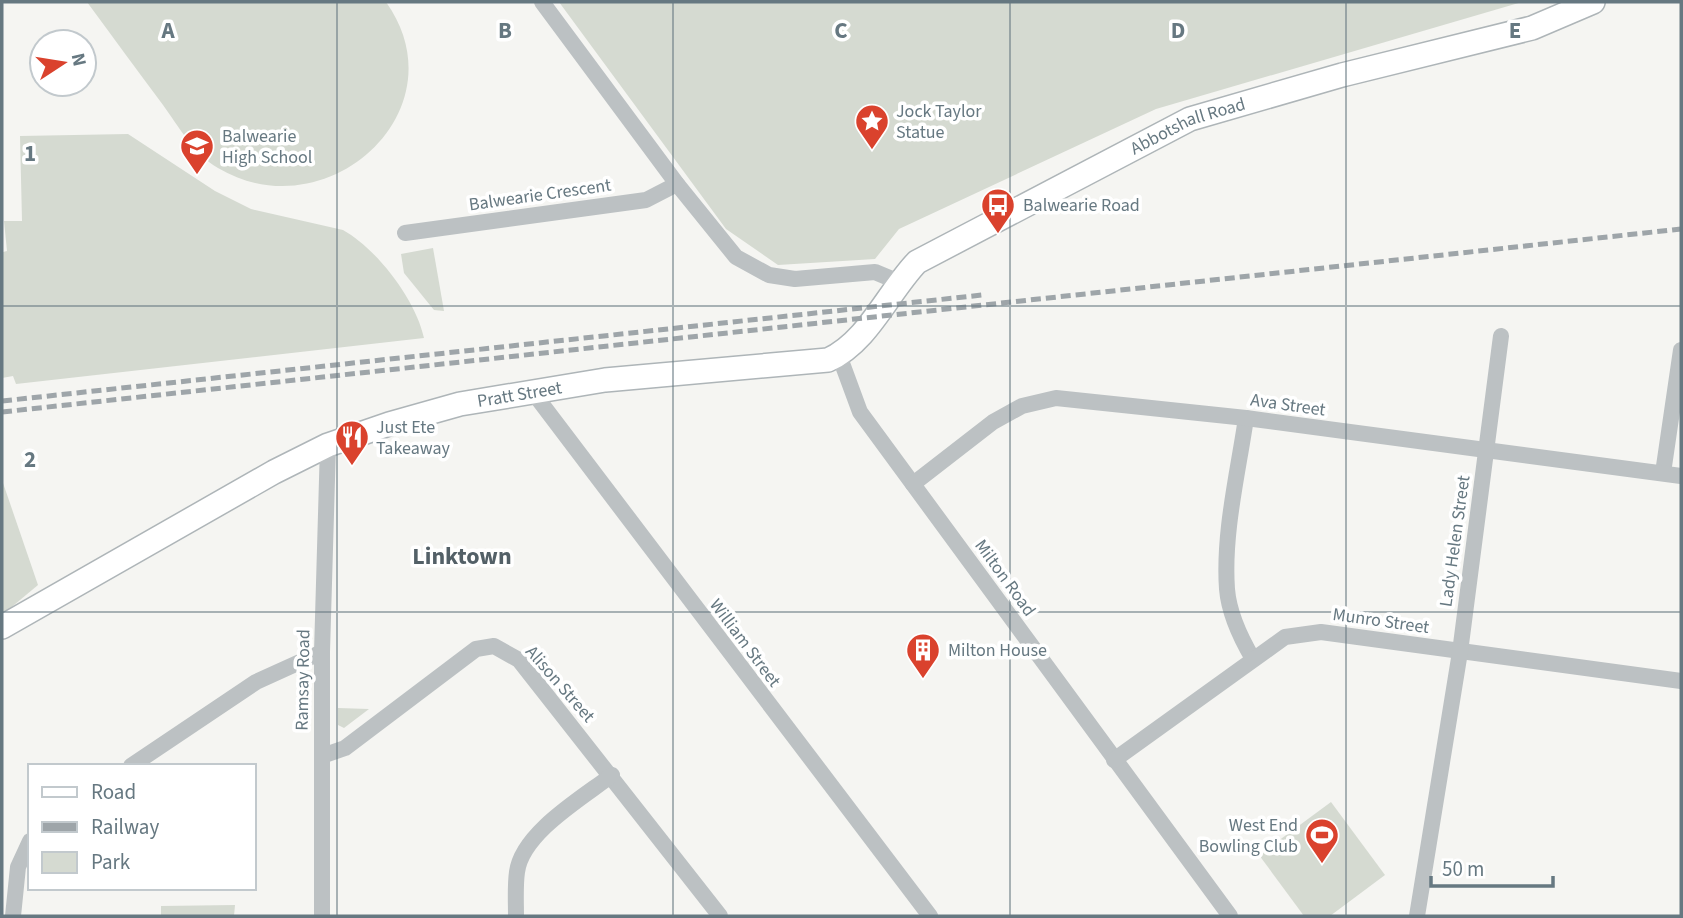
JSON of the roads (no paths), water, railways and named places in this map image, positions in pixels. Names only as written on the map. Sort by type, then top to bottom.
[{"type":"main road","name":"Abbotshall Road","points":[[839,355],[860,336],[917,262],[1190,119],[1342,75],[1532,28],[1593,2]]},
{"type":"main road","name":"Pratt Street","points":[[2,627],[328,445],[441,408],[605,380],[815,362],[839,355]]},
{"type":"street","points":[[542,2],[677,184],[736,257],[769,275],[794,279],[875,272],[899,282]]},
{"type":"street","name":"Balwearie Crescent","points":[[405,233],[646,200],[677,184]]},
{"type":"street","name":"Lady Helen Street","points":[[1417,916],[1460,652],[1501,336]]},
{"type":"street","points":[[1663,473],[1681,350]]},
{"type":"street","name":"Milton Road","points":[[839,355],[860,412],[1230,916]]},
{"type":"street","name":"William Street","points":[[532,391],[930,916]]},
{"type":"street","name":"Ava Street","points":[[913,484],[993,422],[1022,406],[1056,398],[1246,418],[1681,476]]},
{"type":"street","points":[[1246,418],[1228,547],[1227,590],[1237,632],[1252,659]]},
{"type":"street","name":"Ramsay Road","points":[[322,916],[322,652],[328,445]]},
{"type":"street","name":"Munro Street","points":[[1114,760],[1285,637],[1321,632],[1681,681]]},
{"type":"street","name":"Alison Street","points":[[322,756],[345,748],[476,649],[494,646],[519,660],[612,775],[720,916]]},
{"type":"street","points":[[134,764],[256,682],[322,652]]},
{"type":"street","points":[[516,916],[517,870],[525,850],[539,832],[612,775]]},
{"type":"street","points":[[13,916],[19,867],[28,846]]},
{"type":"railway","points":[[2,412],[1681,229]]},
{"type":"railway","points":[[2,401],[982,295]]},
{"type":"place","name":"Jock Taylor Statue","points":[[872,151]]},
{"type":"place","name":"Balwearie High School","points":[[197,176]]},
{"type":"place","name":"Balwearie Road","points":[[998,235]]},
{"type":"place","name":"Just Ete Takeaway","points":[[352,467]]},
{"type":"place","name":"Milton House","points":[[923,680]]},
{"type":"place","name":"West End Bowling Club","points":[[1322,865]]},
{"type":"district","name":"Linktown","points":[[462,556]]}]
